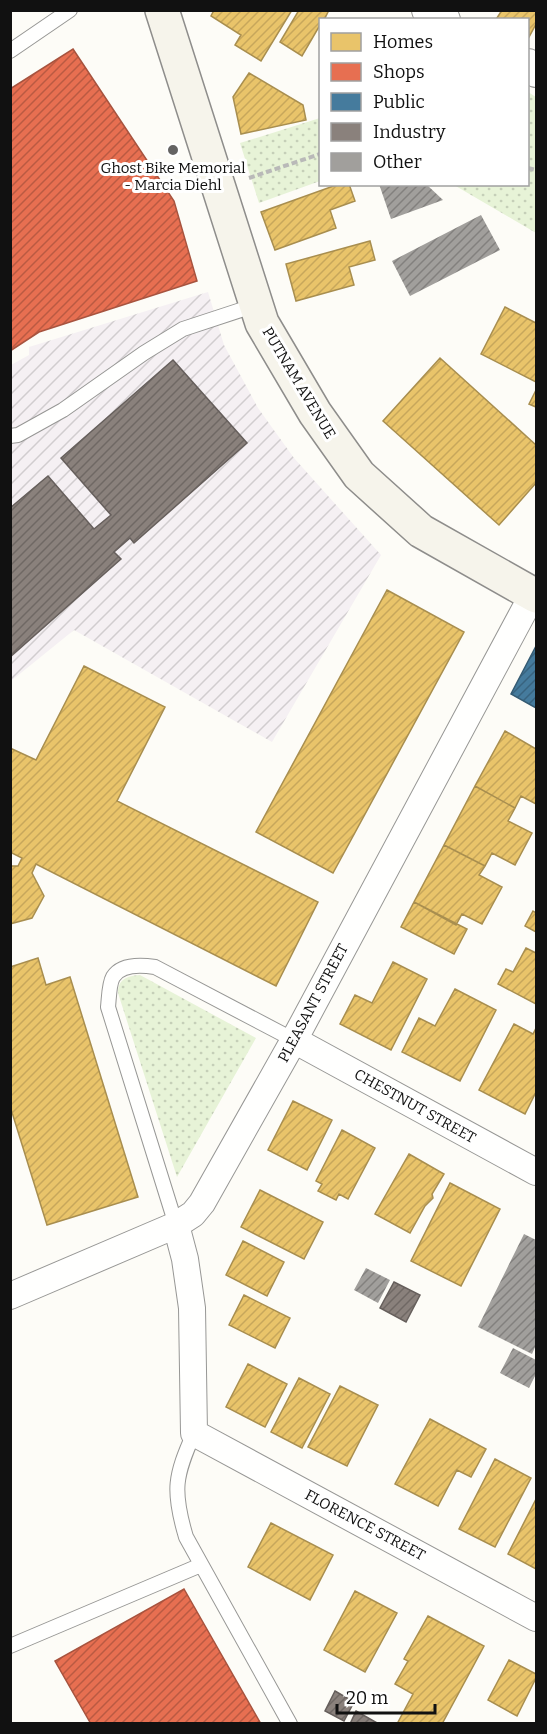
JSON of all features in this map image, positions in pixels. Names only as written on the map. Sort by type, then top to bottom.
[{"type":"main road","name":"PUTNAM AVENUE","points":[[162,10],[262,323],[315,413],[359,475],[421,531],[535,592]]},
{"type":"street","points":[[428,10],[441,18]]},
{"type":"street","name":"PLEASANT STREET","points":[[10,1296],[176,1225],[193,1214],[202,1203],[294,1040],[535,592]]},
{"type":"street","name":"CHESTNUT STREET","points":[[294,1040],[535,1169]]},
{"type":"street","points":[[176,1225],[190,1282],[194,1433]]},
{"type":"street","name":"FLORENCE STREET","points":[[194,1433],[537,1618]]},
{"type":"lane","points":[[10,51],[70,10]]},
{"type":"lane","points":[[10,436],[18,435],[63,410],[144,353],[183,329],[256,305]]},
{"type":"lane","points":[[176,1225],[108,1007],[113,978],[120,971],[131,967],[142,965],[155,967],[294,1040]]},
{"type":"lane","points":[[194,1433],[181,1463],[176,1488],[186,1537],[290,1724]]},
{"type":"lane","points":[[10,1646],[201,1565]]},
{"type":"path","points":[[248,178],[319,155]]},
{"type":"shaded area","points":[[208,292],[224,345],[258,408],[294,458],[381,555],[272,742],[74,630],[11,681],[11,365],[29,355],[29,347]]},
{"type":"green space","points":[[529,93],[536,97],[536,233],[456,186],[529,186]]},
{"type":"green space","points":[[319,118],[319,181],[259,203],[240,143]]},
{"type":"green space","points":[[140,975],[256,1038],[177,1177],[118,993],[118,988],[124,979]]},
{"type":"building: Homes","points":[[214,10],[292,10],[261,61],[235,45],[241,35],[211,16]]},
{"type":"building: Homes","points":[[299,10],[329,10],[325,18],[319,18],[319,27],[302,56],[280,42]]},
{"type":"building: Homes","points":[[502,10],[536,10],[536,24],[529,37],[529,18],[497,18]]},
{"type":"building: Homes","points":[[249,73],[303,105],[306,120],[241,134],[233,97]]},
{"type":"building: Homes","points":[[333,186],[350,186],[355,201],[330,210],[336,228],[275,250],[261,212]]},
{"type":"building: Homes","points":[[370,241],[375,260],[349,267],[354,285],[296,301],[286,264]]},
{"type":"building: Homes","points":[[505,307],[536,323],[536,382],[481,354]]},
{"type":"building: Homes","points":[[440,358],[536,445],[536,483],[499,525],[383,421]]},
{"type":"building: Homes","points":[[536,390],[536,407],[529,404]]},
{"type":"building: Homes","points":[[387,590],[464,632],[333,873],[256,832]]},
{"type":"building: Homes","points":[[84,666],[165,707],[117,801],[318,902],[276,986],[36,864],[32,873],[44,896],[32,918],[10,924],[10,866],[18,866],[22,858],[10,852],[10,748],[36,760]]},
{"type":"building: Homes","points":[[505,731],[536,749],[536,804],[521,796],[515,808],[475,786]]},
{"type":"building: Homes","points":[[475,786],[515,808],[508,821],[532,833],[515,865],[492,853],[485,866],[444,845]]},
{"type":"building: Homes","points":[[444,845],[485,866],[479,875],[502,887],[482,924],[462,914],[456,925],[414,902]]},
{"type":"building: Homes","points":[[414,902],[467,929],[454,954],[401,927]]},
{"type":"building: Homes","points":[[533,911],[536,913],[536,932],[525,926]]},
{"type":"building: Homes","points":[[526,948],[536,953],[536,1004],[498,984],[506,969],[513,972]]},
{"type":"building: Homes","points":[[38,958],[46,985],[70,977],[138,1197],[47,1225],[10,1106],[10,967]]},
{"type":"building: Homes","points":[[393,962],[427,979],[391,1050],[340,1024],[355,995],[372,1003]]},
{"type":"building: Homes","points":[[455,989],[496,1010],[460,1081],[402,1052],[419,1018],[435,1026]]},
{"type":"building: Homes","points":[[514,1024],[533,1034],[536,1028],[536,1092],[525,1114],[479,1090]]},
{"type":"building: Homes","points":[[293,1101],[332,1120],[307,1170],[268,1150]]},
{"type":"building: Homes","points":[[342,1130],[375,1148],[348,1199],[339,1194],[336,1200],[318,1191],[322,1184],[316,1181]]},
{"type":"building: Homes","points":[[409,1154],[444,1174],[432,1194],[433,1198],[425,1206],[410,1233],[375,1214]]},
{"type":"building: Homes","points":[[450,1183],[500,1209],[461,1286],[411,1261]]},
{"type":"building: Homes","points":[[260,1190],[323,1222],[304,1259],[241,1227]]},
{"type":"building: Homes","points":[[243,1241],[284,1262],[267,1296],[226,1275]]},
{"type":"building: Homes","points":[[244,1295],[290,1318],[275,1348],[229,1325]]},
{"type":"building: Homes","points":[[248,1364],[287,1384],[265,1427],[226,1407]]},
{"type":"building: Homes","points":[[299,1378],[330,1394],[302,1448],[271,1432]]},
{"type":"building: Homes","points":[[340,1386],[378,1405],[347,1466],[308,1447]]},
{"type":"building: Homes","points":[[430,1419],[486,1449],[471,1477],[457,1470],[438,1506],[395,1484]]},
{"type":"building: Homes","points":[[495,1459],[531,1478],[495,1547],[459,1529]]},
{"type":"building: Homes","points":[[536,1499],[536,1569],[508,1554]]},
{"type":"building: Homes","points":[[271,1523],[333,1555],[310,1600],[248,1567]]},
{"type":"building: Homes","points":[[355,1591],[397,1613],[365,1672],[324,1650]]},
{"type":"building: Homes","points":[[428,1616],[484,1646],[442,1724],[397,1724],[413,1694],[395,1684],[408,1661],[404,1659]]},
{"type":"building: Homes","points":[[509,1660],[536,1674],[517,1716],[488,1700]]},
{"type":"building: Shops","points":[[73,49],[174,201],[197,281],[39,332],[10,351],[10,89]]},
{"type":"building: Shops","points":[[184,1589],[261,1724],[91,1724],[55,1661]]},
{"type":"building: Public","points":[[536,646],[536,708],[511,694]]},
{"type":"building: Industry","points":[[173,360],[247,443],[134,543],[130,538],[114,552],[121,559],[10,657],[10,508],[48,476],[94,529],[111,515],[61,458]]},
{"type":"building: Industry","points":[[394,1282],[420,1295],[406,1322],[380,1308]]},
{"type":"building: Industry","points":[[335,1691],[354,1702],[344,1721],[325,1711]]},
{"type":"building: Industry","points":[[356,1711],[379,1724],[350,1724]]},
{"type":"building: Other","points":[[380,186],[428,186],[443,200],[391,219]]},
{"type":"building: Other","points":[[481,215],[500,250],[410,296],[392,261]]},
{"type":"building: Other","points":[[524,1234],[536,1240],[536,1345],[532,1354],[478,1327]]},
{"type":"building: Other","points":[[366,1268],[390,1280],[378,1303],[354,1290]]},
{"type":"building: Other","points":[[513,1348],[536,1360],[536,1374],[529,1388],[500,1373]]},
{"type":"place","name":"Ghost Bike Memorial - Marcia Diehl","points":[[173,150]]}]
